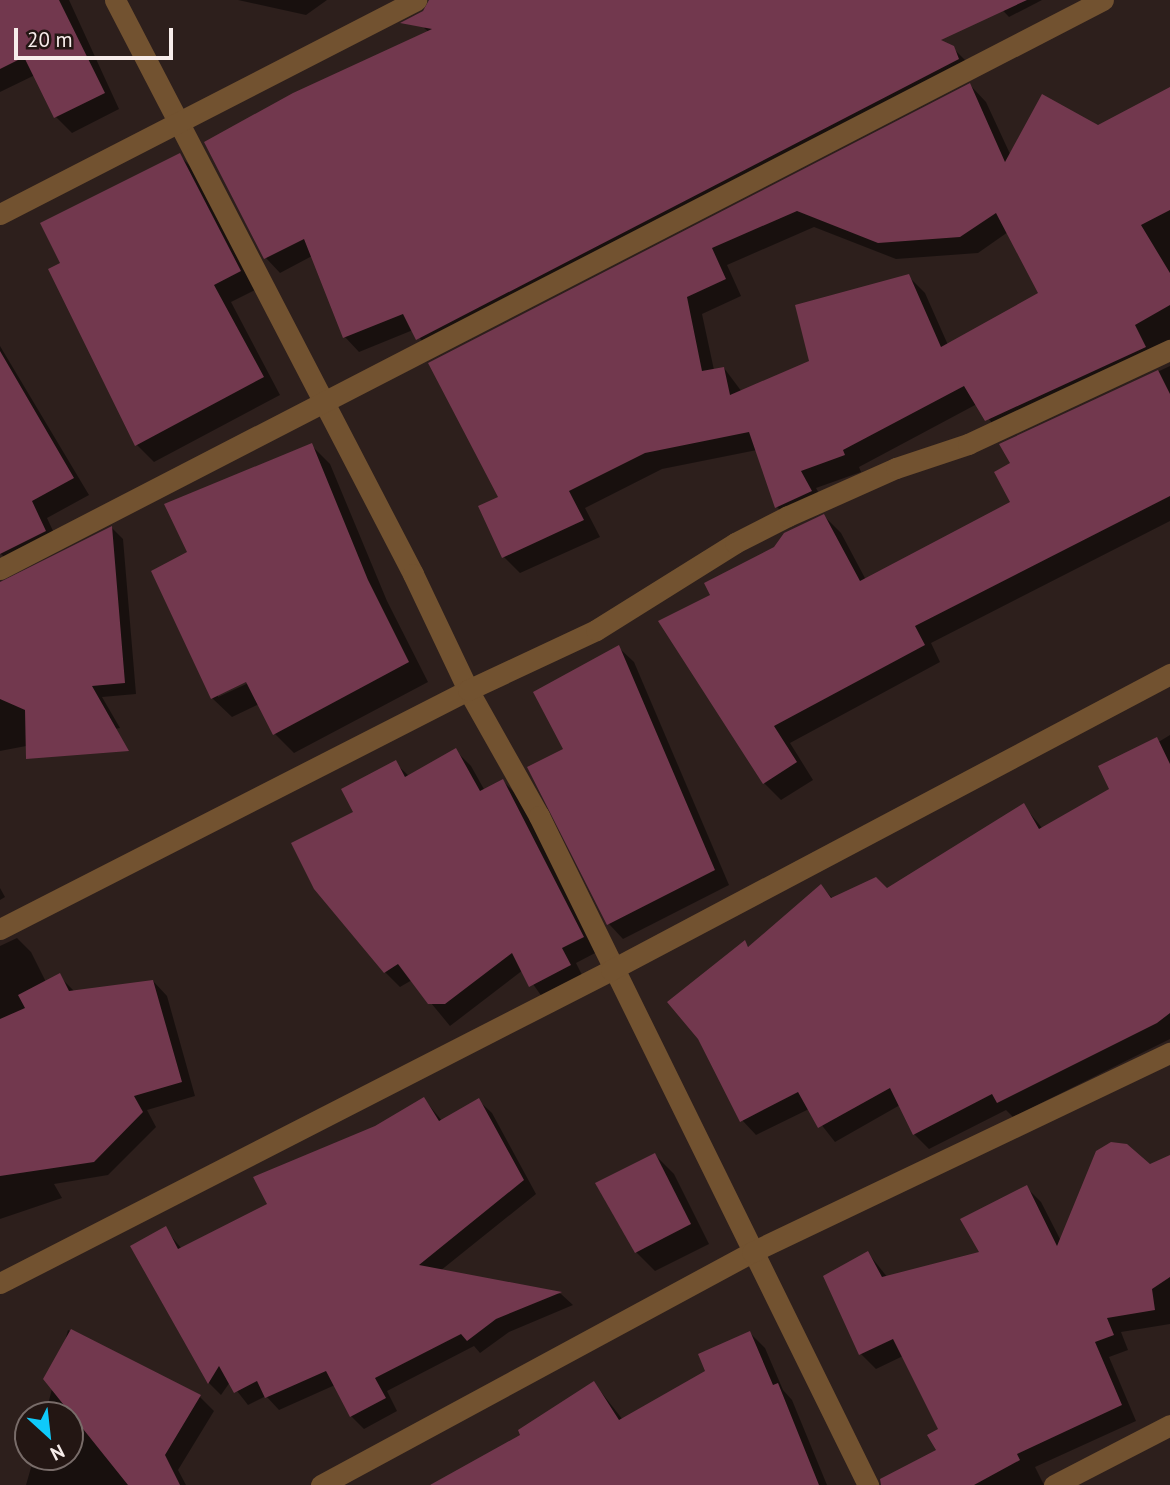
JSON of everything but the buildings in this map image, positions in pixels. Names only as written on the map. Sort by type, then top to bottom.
[{"type":"street","points":[[115,0],[324,403],[468,690],[539,816],[611,970],[868,1485]]},
{"type":"street","points":[[0,214],[415,0]]},
{"type":"street","points":[[0,569],[1103,0]]},
{"type":"street","points":[[0,929],[468,690],[596,630],[735,543],[788,516],[896,468],[968,444],[1170,350]]},
{"type":"street","points":[[0,1283],[611,970],[1170,674]]},
{"type":"street","points":[[321,1485],[752,1252],[1170,1053]]},
{"type":"street","points":[[1054,1485],[1170,1425]]}]
